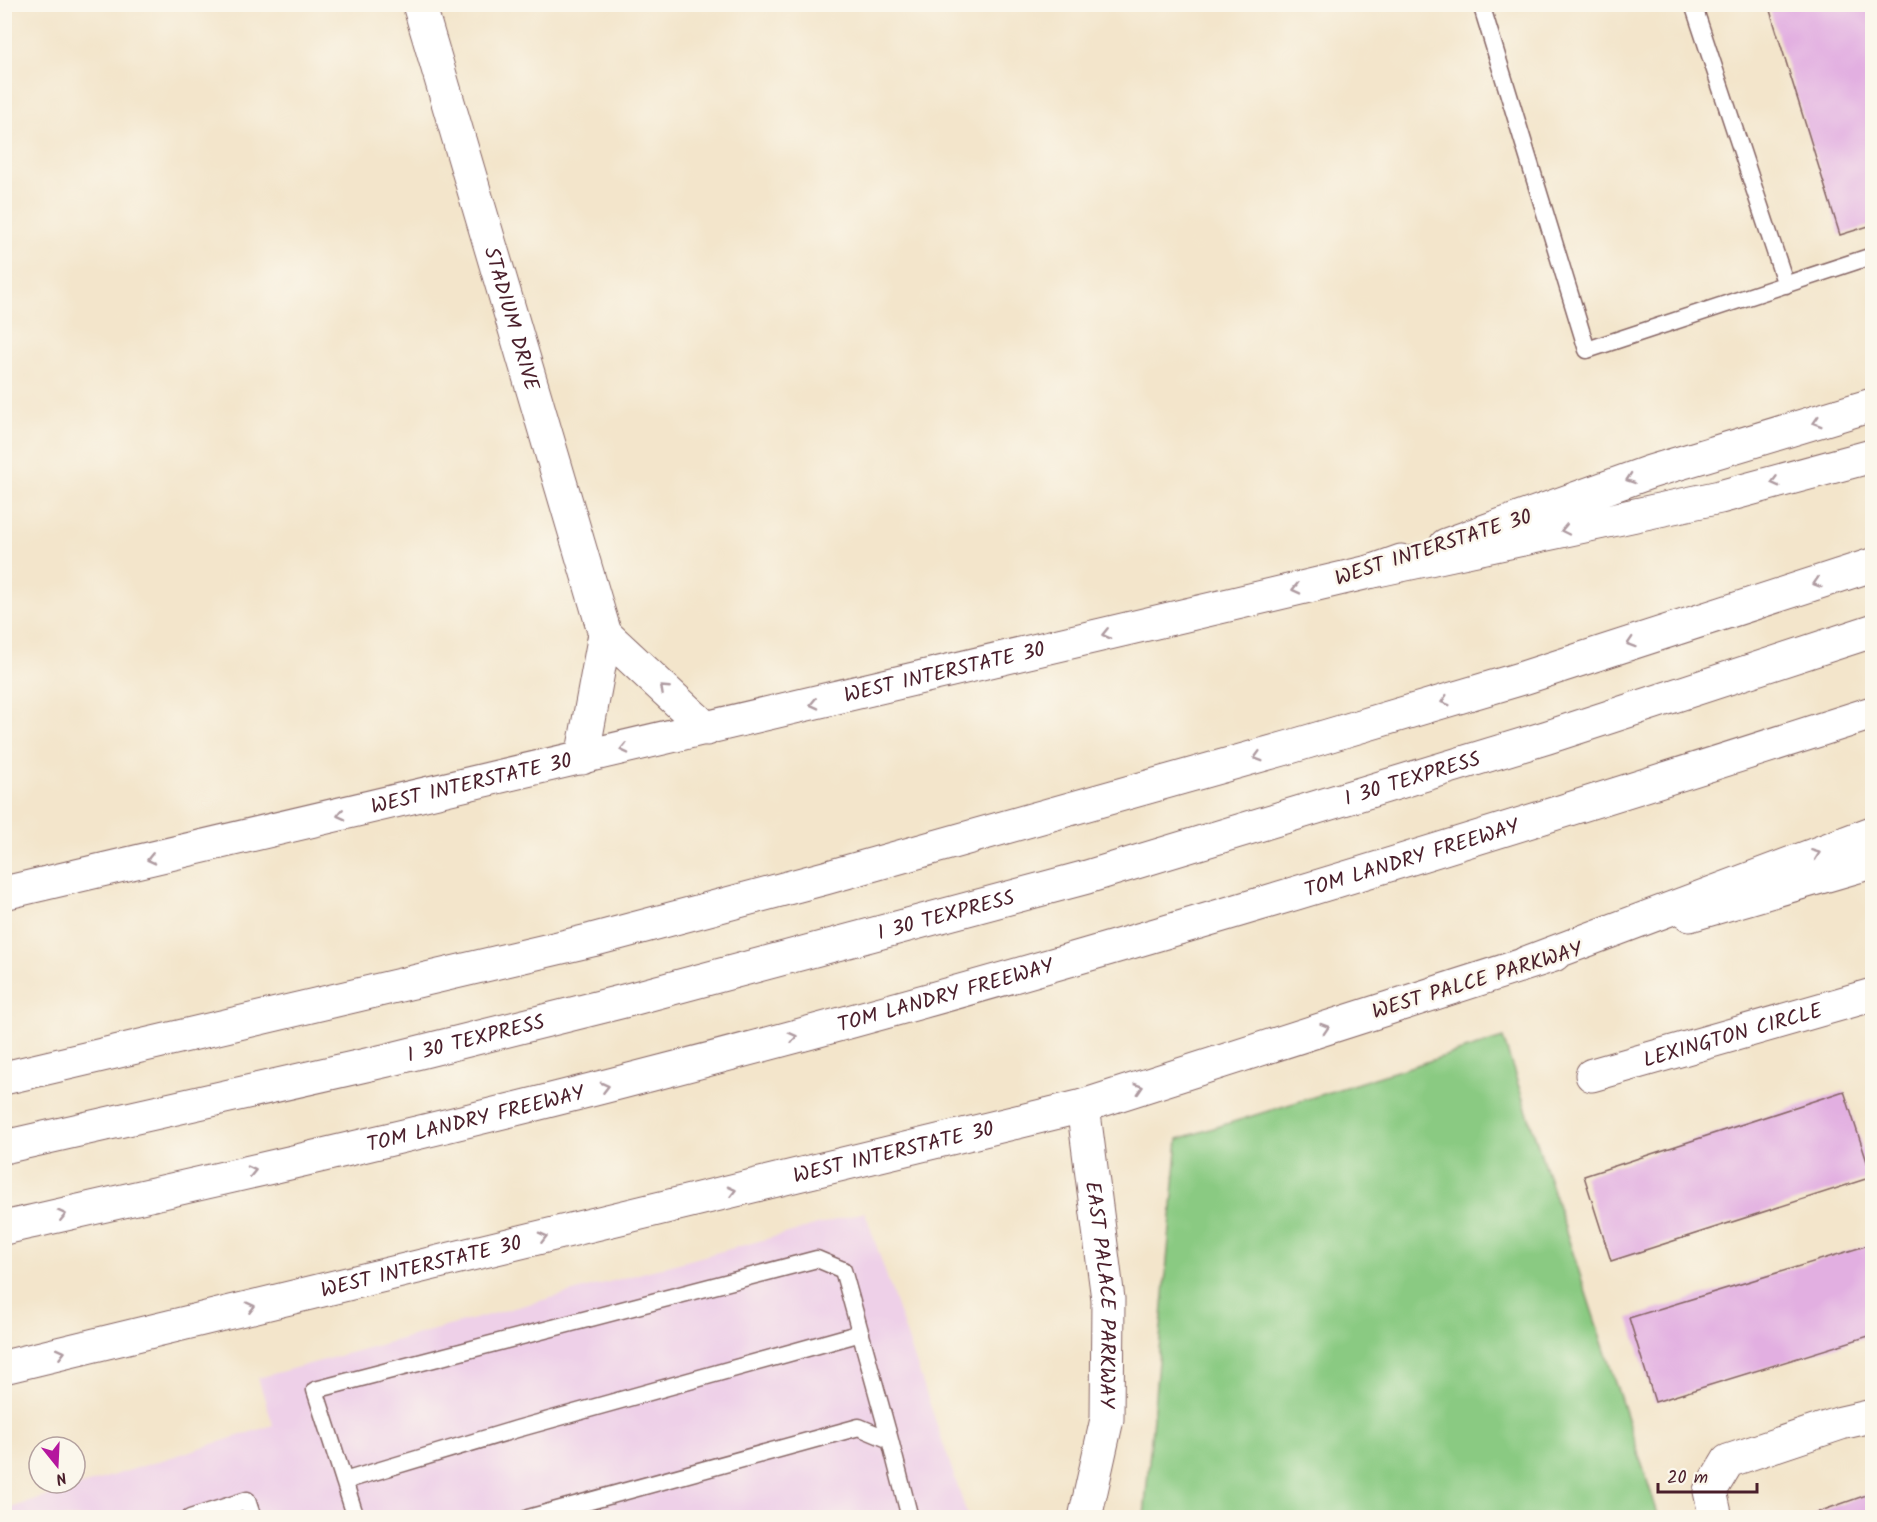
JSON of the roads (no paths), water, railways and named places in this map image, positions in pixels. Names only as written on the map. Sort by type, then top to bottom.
[{"type":"main road","name":"STADIUM DRIVE","points":[[419,4],[605,634],[582,758]]},
{"type":"main road","name":"WEST INTERSTATE 30","points":[[4,893],[1373,571],[1650,472],[1872,405]]},
{"type":"main road","points":[[1373,571],[1720,497],[1872,456]]},
{"type":"main road","points":[[4,1078],[581,943],[825,878],[1290,747],[1523,678],[1872,565]]},
{"type":"main road","name":"I 30 TEXPRESS","points":[[4,1147],[489,1035],[1087,877],[1548,737],[1872,632]]},
{"type":"main road","points":[[605,634],[707,729]]},
{"type":"main road","name":"TOM LANDRY FREEWAY","points":[[4,1228],[427,1131],[877,1014],[1344,881],[1872,713]]},
{"type":"main road","points":[[1526,963],[1872,833]]},
{"type":"main road","name":"WEST PALCE PARKWAY","points":[[1083,1106],[1526,963],[1872,862]]},
{"type":"main road","name":"LEXINGTON CIRCLE","points":[[1592,1075],[1872,995]]},
{"type":"main road","name":"WEST INTERSTATE 30","points":[[4,1367],[1083,1106]]},
{"type":"main road","name":"EAST PALACE PARKWAY","points":[[1083,1106],[1108,1299],[1107,1419],[1085,1518]]},
{"type":"main road","points":[[1716,1518],[1710,1491],[1728,1461],[1841,1423],[1872,1416]]},
{"type":"lane","points":[[1481,4],[1587,350],[1872,256]]},
{"type":"lane","points":[[1693,4],[1786,285]]},
{"type":"lane","points":[[356,1518],[315,1390],[816,1258],[843,1270],[910,1518]]},
{"type":"lane","points":[[344,1480],[861,1333]]},
{"type":"lane","points":[[528,1518],[859,1427],[890,1440]]},
{"type":"lane","points":[[190,1518],[247,1500],[253,1518]]}]
